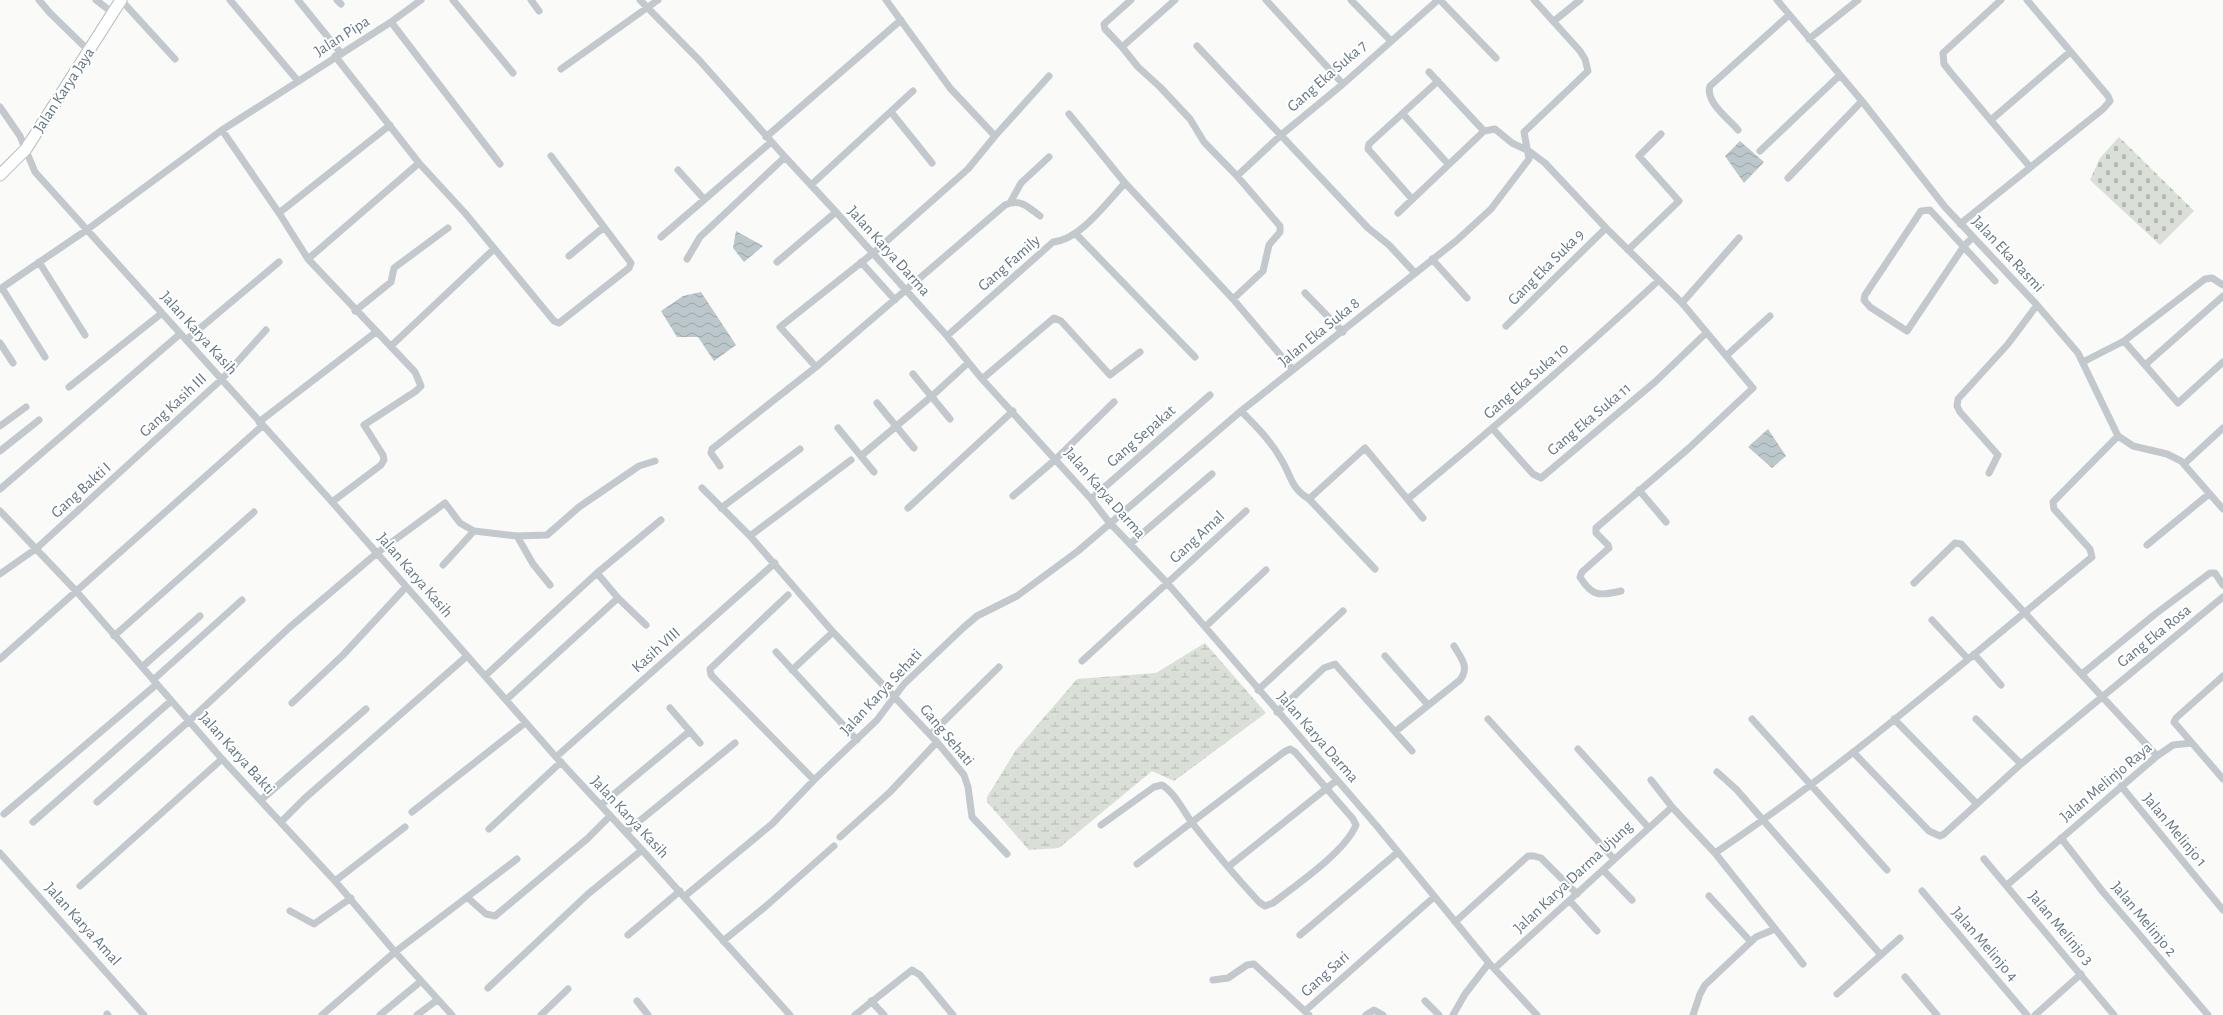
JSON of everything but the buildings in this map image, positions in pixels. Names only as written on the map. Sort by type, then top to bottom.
[{"type":"main road","name":"Jalan Karya Jaya","points":[[0,175],[26,149],[121,0]]},
{"type":"street","points":[[39,0],[50,13],[89,51]]},
{"type":"street","points":[[96,0],[113,13]]},
{"type":"street","points":[[121,0],[175,59]]},
{"type":"street","points":[[230,0],[298,81]]},
{"type":"street","points":[[298,0],[419,163],[466,213],[554,321],[559,323],[629,268],[631,263],[551,156]]},
{"type":"street","name":"Jalan Pipa","points":[[1,289],[88,229],[222,130],[338,54],[391,22],[421,0]]},
{"type":"street","points":[[453,0],[513,74]]},
{"type":"street","points":[[531,0],[539,11]]},
{"type":"street","name":"Jalan Karya Darma","points":[[640,0],[700,61],[947,336],[982,379],[1091,498],[1109,522],[1168,584],[1337,780],[1492,966],[1537,1015]]},
{"type":"street","points":[[561,69],[658,0]]},
{"type":"street","points":[[886,0],[950,88],[995,136]]},
{"type":"street","points":[[1131,0],[1104,24],[1104,29],[1122,47],[1138,67],[1160,86],[1190,119],[1204,142],[1278,222],[1281,230],[1269,245],[1263,271],[1233,299]]},
{"type":"street","points":[[1122,47],[1175,0]]},
{"type":"street","points":[[1266,0],[1343,84]]},
{"type":"street","points":[[1351,0],[1390,40]]},
{"type":"street","points":[[1439,0],[1496,58]]},
{"type":"street","name":"Gang Eka Suka 7","points":[[1237,176],[1281,135],[1343,84],[1390,40],[1439,0]]},
{"type":"street","points":[[1529,151],[1524,132],[1588,71],[1585,59],[1580,51],[1534,0]]},
{"type":"street","points":[[1554,21],[1580,0]]},
{"type":"street","name":"Jalan Eka Rasmi","points":[[1777,0],[1862,101],[1960,224],[2037,305],[2083,362],[2118,436]]},
{"type":"street","points":[[1809,39],[1858,0]]},
{"type":"street","points":[[2001,0],[1942,55],[1944,64],[1951,73],[2030,167]]},
{"type":"street","points":[[1960,224],[2109,103],[2108,96],[2027,0]]},
{"type":"street","points":[[1738,130],[1712,101],[1709,93],[1710,86],[1789,15]]},
{"type":"street","points":[[661,237],[901,20]]},
{"type":"street","points":[[391,22],[500,164]]},
{"type":"street","points":[[1197,46],[1368,228],[1389,245],[1415,273]]},
{"type":"street","points":[[1991,120],[2070,52]]},
{"type":"street","points":[[1429,72],[1484,131]]},
{"type":"street","points":[[1760,151],[1840,75]]},
{"type":"street","points":[[816,367],[780,328],[872,254],[968,169],[995,136],[1050,76]]},
{"type":"street","points":[[1412,199],[1368,149],[1369,144],[1438,81]]},
{"type":"street","points":[[811,185],[912,91]]},
{"type":"street","points":[[1788,178],[1862,101]]},
{"type":"street","name":"Jalan Karya Kasih","points":[[0,107],[26,149],[35,172],[88,229],[180,334],[332,502],[558,760],[626,832],[790,1015]]},
{"type":"street","points":[[891,112],[932,163]]},
{"type":"street","points":[[1069,114],[1125,183],[1233,299],[1293,370]]},
{"type":"street","points":[[1403,114],[1448,164]]},
{"type":"street","points":[[279,213],[390,125]]},
{"type":"street","points":[[1398,212],[1484,131],[1494,129],[1512,143],[1529,151],[1545,163],[1606,228],[1682,303],[1753,388],[1596,528],[1596,532],[1608,544],[1609,548],[1579,576],[1596,594],[1621,591]]},
{"type":"street","points":[[222,130],[279,213],[308,259],[355,311],[415,372],[421,386],[416,391],[364,425],[384,460],[381,465],[332,502]]},
{"type":"street","points":[[1628,250],[1679,201],[1639,156],[1660,134]]},
{"type":"street","name":"Jalan Eka Suka 8","points":[[1109,522],[1241,411],[1342,332],[1491,209],[1528,160],[1529,151]]},
{"type":"street","points":[[686,259],[700,237],[785,157]]},
{"type":"street","points":[[720,466],[711,453],[712,449],[816,367],[1010,203],[1021,183],[1049,157]]},
{"type":"street","points":[[308,259],[419,163]]},
{"type":"street","points":[[678,170],[704,199]]},
{"type":"street","name":"Gang Family","points":[[947,336],[1053,242],[1061,242],[1076,234],[1125,183]]},
{"type":"street","points":[[1010,203],[1024,203],[1040,216]]},
{"type":"street","points":[[1972,238],[1964,246],[1907,331],[1870,307],[1864,300],[1893,251],[1921,211],[1930,210],[1964,246],[1995,281]]},
{"type":"street","points":[[777,262],[836,212]]},
{"type":"street","points":[[570,256],[604,227]]},
{"type":"street","points":[[355,311],[391,282],[394,268],[448,228]]},
{"type":"street","name":"Gang Eka Suka 9","points":[[1506,326],[1606,228]]},
{"type":"street","points":[[1076,234],[1195,357]]},
{"type":"street","points":[[1682,303],[1740,238]]},
{"type":"street","points":[[391,346],[494,249]]},
{"type":"street","points":[[1432,259],[1467,298]]},
{"type":"street","points":[[39,262],[86,335]]},
{"type":"street","points":[[186,340],[279,262]]},
{"type":"street","points":[[861,262],[895,300]]},
{"type":"street","points":[[2083,362],[2124,341],[2205,279],[2212,278],[2223,285]]},
{"type":"street","name":"Gang Eka Suka 10","points":[[1409,498],[1577,356],[1658,281]]},
{"type":"street","points":[[1,289],[45,358]]},
{"type":"street","points":[[1305,293],[1342,332]]},
{"type":"street","points":[[2145,365],[2223,296]]},
{"type":"street","points":[[1989,473],[1998,455],[1960,412],[1958,400],[2008,344],[2037,305]]},
{"type":"street","points":[[69,387],[162,313]]},
{"type":"street","points":[[1726,356],[1770,316]]},
{"type":"street","points":[[982,379],[1054,318],[1061,321],[1110,375],[1140,352]]},
{"type":"street","name":"Gang Kasih III","points":[[143,451],[222,379],[266,330]]},
{"type":"street","points":[[0,659],[77,592],[261,424],[376,332]]},
{"type":"street","name":"Gang Eka Suka 11","points":[[1492,428],[1532,474],[1541,478],[1655,382],[1706,333]]},
{"type":"street","points":[[0,489],[180,334]]},
{"type":"street","points":[[2124,341],[2179,403],[2223,362]]},
{"type":"street","points":[[0,343],[13,362]]},
{"type":"street","points":[[862,455],[932,396],[968,363]]},
{"type":"street","points":[[913,374],[950,419]]},
{"type":"street","name":"Gang Sepakat","points":[[1091,498],[1210,395]]},
{"type":"street","points":[[1013,496],[1056,459],[1114,402]]},
{"type":"street","points":[[877,403],[914,448]]},
{"type":"street","points":[[0,426],[26,407]]},
{"type":"street","points":[[908,508],[1012,411]]},
{"type":"street","points":[[1241,411],[1262,432],[1281,458],[1293,484],[1299,492],[1309,499],[1375,569]]},
{"type":"street","points":[[0,451],[38,420]]},
{"type":"street","points":[[838,428],[862,455],[874,472]]},
{"type":"street","points":[[2184,464],[2223,428]]},
{"type":"street","points":[[1715,853],[1763,821],[1810,786],[2092,557],[2090,549],[2054,509],[2053,502],[2118,436],[2133,446],[2167,454],[2184,464],[2223,509]]},
{"type":"street","points":[[721,508],[800,448]]},
{"type":"street","points":[[1309,499],[1365,448],[1409,498],[1423,518]]},
{"type":"street","name":"Gang Bakti I","points":[[0,574],[37,548],[143,451]]},
{"type":"street","points":[[750,536],[851,460]]},
{"type":"street","points":[[97,802],[189,722],[290,627],[377,553],[445,503],[460,523],[474,531],[517,536],[547,535],[579,507],[639,466],[655,461]]},
{"type":"street","points":[[1130,544],[1212,474]]},
{"type":"street","name":"Gang Sehati","points":[[702,488],[750,536],[833,632],[931,734],[964,775],[968,787],[972,817],[1007,854]]},
{"type":"street","points":[[1639,490],[1666,522]]},
{"type":"street","points":[[2146,545],[2209,494]]},
{"type":"street","name":"Jalan Karya Bakti","points":[[0,511],[37,548],[77,592],[189,722],[351,898],[394,952],[452,1015]]},
{"type":"street","name":"Gang Amal","points":[[1082,661],[1168,584],[1246,511]]},
{"type":"street","points":[[114,636],[254,512]]},
{"type":"street","points":[[485,676],[597,574],[660,520]]},
{"type":"street","name":"Jalan Karya Sehati","points":[[628,935],[772,824],[814,780],[877,720],[894,695],[925,662],[977,616],[1017,596],[1078,551],[1109,522]]},
{"type":"street","points":[[443,565],[474,531]]},
{"type":"street","points":[[517,536],[533,564],[550,585]]},
{"type":"street","points":[[1914,583],[1955,543],[1958,543],[2082,674],[2156,756]]},
{"type":"street","name":"Kasih VIII","points":[[489,829],[558,760],[774,564]]},
{"type":"street","points":[[1205,627],[1266,570]]},
{"type":"street","points":[[2082,674],[2154,615],[2210,573],[2215,573],[2223,585]]},
{"type":"street","points":[[597,574],[618,598],[646,625]]},
{"type":"street","points":[[292,702],[343,655],[406,587]]},
{"type":"street","points":[[788,595],[710,669],[711,675],[814,780]]},
{"type":"street","name":"Gang Eka Rosa","points":[[1853,752],[1934,834],[1940,836],[1948,832],[2021,764],[2223,597]]},
{"type":"street","points":[[506,700],[618,598]]},
{"type":"street","points":[[4,814],[155,682],[242,600]]},
{"type":"street","points":[[1258,690],[1343,611]]},
{"type":"street","points":[[142,668],[200,616]]},
{"type":"street","points":[[1932,620],[1968,659]]},
{"type":"street","points":[[792,670],[833,632]]},
{"type":"street","points":[[1396,731],[1460,680],[1465,673],[1466,667],[1454,646]]},
{"type":"street","points":[[776,652],[857,740]]},
{"type":"street","points":[[1974,654],[2001,685]]},
{"type":"street","points":[[281,822],[304,799],[466,656]]},
{"type":"street","points":[[1384,656],[1428,705]]},
{"type":"street","points":[[1277,712],[1324,668],[1335,664],[1396,731],[1412,751]]},
{"type":"street","points":[[931,734],[999,667]]},
{"type":"street","points":[[2223,676],[2176,718],[2174,722],[2177,728],[2223,779]]},
{"type":"street","points":[[33,822],[171,701]]},
{"type":"street","points":[[670,708],[700,743]]},
{"type":"street","points":[[261,800],[366,709]]},
{"type":"street","points":[[1488,719],[1614,859]]},
{"type":"street","points":[[1752,719],[1810,786],[1887,870]]},
{"type":"street","points":[[1894,719],[1977,804]]},
{"type":"street","points":[[1976,719],[2021,764]]},
{"type":"street","points":[[412,812],[525,722]]},
{"type":"street","points":[[601,805],[690,732]]},
{"type":"street","points":[[840,837],[890,792],[937,742]]},
{"type":"street","points":[[626,832],[734,743]]},
{"type":"street","name":"Jalan Melinjo Raya","points":[[2007,885],[2156,756],[2173,746],[2192,743]]},
{"type":"street","points":[[1101,825],[1160,785],[1168,790],[1192,823],[1228,867],[1259,902],[1265,906],[1273,903],[1333,855],[1354,830],[1356,825],[1353,819],[1295,752],[1288,749],[1192,823],[1137,864]]},
{"type":"street","points":[[1578,749],[1648,827]]},
{"type":"street","points":[[80,886],[222,759]]},
{"type":"street","points":[[1717,772],[1731,784],[1880,955]]},
{"type":"street","points":[[1228,867],[1337,780]]},
{"type":"street","points":[[1651,780],[1672,807],[1715,853],[1802,964]]},
{"type":"street","name":"Jalan Melinjo 1","points":[[2121,786],[2223,910]]},
{"type":"street","name":"Jalan Karya Darma Ujung","points":[[1453,1015],[1465,994],[1492,966],[1570,901],[1648,827],[1672,807]]},
{"type":"street","points":[[468,898],[486,914],[495,916],[587,839],[610,816]]},
{"type":"street","points":[[335,881],[405,827]]},
{"type":"street","name":"Jalan Melinjo 2","points":[[2061,838],[2103,892],[2208,1015]]},
{"type":"street","points":[[723,941],[765,907],[834,846]]},
{"type":"street","points":[[488,988],[588,894],[642,850]]},
{"type":"street","name":"Jalan Karya Amal","points":[[0,853],[144,1015]]},
{"type":"street","points":[[1300,935],[1398,853]]},
{"type":"street","points":[[1455,922],[1528,856],[1541,858],[1577,894]]},
{"type":"street","points":[[0,864],[6,859]]},
{"type":"street","points":[[322,1015],[394,952],[452,907],[468,898],[517,859]]},
{"type":"street","name":"Jalan Melinjo 3","points":[[1984,859],[2114,1015]]},
{"type":"street","points":[[1603,870],[1632,900]]},
{"type":"street","name":"Jalan Melinjo 4","points":[[1922,892],[2027,1015]]},
{"type":"street","points":[[1709,896],[1751,942]]},
{"type":"street","name":"Gang Sari","points":[[1213,980],[1228,978],[1247,965],[1254,964],[1307,1013],[1434,897]]},
{"type":"street","points":[[290,911],[314,924],[351,898]]},
{"type":"street","points":[[1570,901],[1597,931]]},
{"type":"street","points":[[1693,1015],[1702,989],[1751,942],[1765,932],[1775,929]]},
{"type":"street","points":[[1837,994],[1900,938]]},
{"type":"street","points":[[855,1015],[912,970],[920,976],[953,1015]]},
{"type":"street","points":[[2035,1015],[2081,974]]},
{"type":"street","points":[[1905,977],[1937,1015]]},
{"type":"street","points":[[380,1015],[420,982]]},
{"type":"street","points":[[541,1015],[568,989]]},
{"type":"street","points":[[417,1015],[437,1000]]},
{"type":"street","points":[[637,1001],[648,1015]]},
{"type":"street","points":[[871,1001],[884,1015]]},
{"type":"street","points":[[1425,1001],[1439,1015]]},
{"type":"street","points":[[1366,1015],[1374,1010],[1383,1015]]},
{"type":"green space","points":[[2119,137],[2194,211],[2160,245],[2090,180],[2100,158]]},
{"type":"green space","points":[[1205,643],[1266,713],[1174,781],[1152,771],[1059,848],[1029,850],[987,802],[987,797],[1016,750],[1077,679],[1156,673]]},
{"type":"water","points":[[1740,141],[1764,162],[1744,183],[1725,156]]},
{"type":"water","points":[[736,231],[763,246],[744,262],[733,248]]},
{"type":"water","points":[[701,292],[736,345],[714,361],[698,337],[677,337],[661,311],[683,296]]},
{"type":"water","points":[[1768,429],[1786,456],[1772,468],[1748,447]]}]
